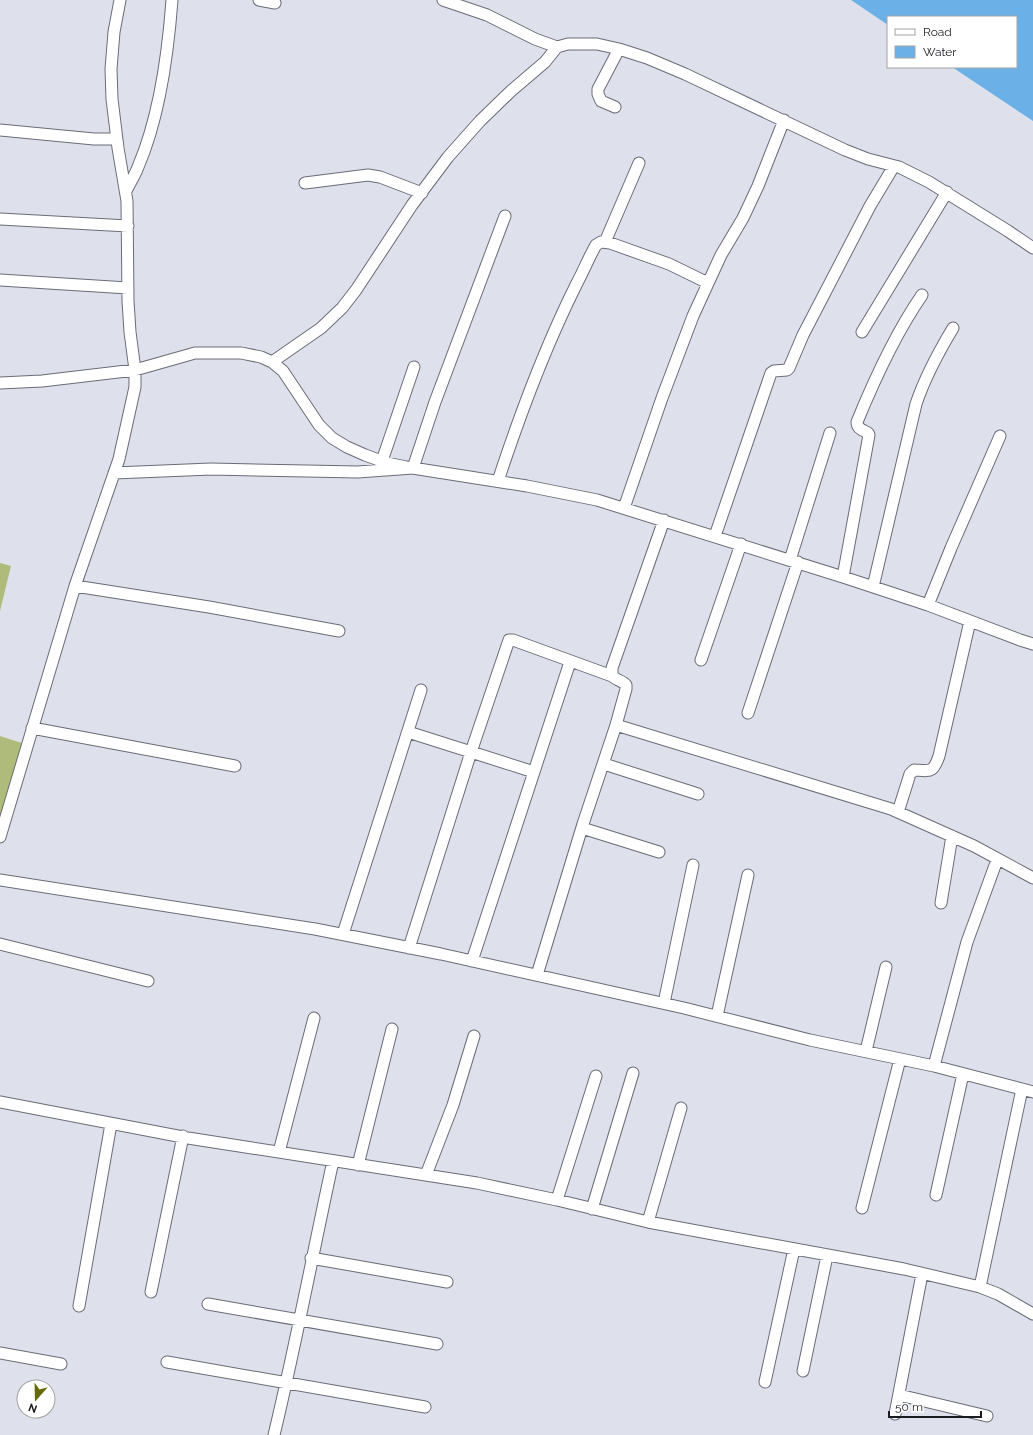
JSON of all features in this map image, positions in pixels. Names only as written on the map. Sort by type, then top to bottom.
[{"type":"street","points":[[0,837],[75,586],[119,460],[135,387],[128,288],[128,201],[117,139],[112,99],[111,69],[114,32],[120,0]]},
{"type":"street","points":[[126,191],[138,168],[153,120],[169,40],[172,0]]},
{"type":"street","points":[[259,0],[275,3]]},
{"type":"street","points":[[443,0],[487,15],[535,39],[557,47],[568,44],[597,44],[647,58],[784,120],[844,150],[911,172],[1002,226],[1033,248]]},
{"type":"street","points":[[272,362],[321,328],[342,308],[448,157],[480,121],[511,91],[545,62],[557,47]]},
{"type":"street","points":[[615,107],[601,101],[598,94],[598,89],[618,49]]},
{"type":"street","points":[[624,508],[678,354],[693,316],[721,255],[750,204],[784,120]]},
{"type":"street","points":[[0,130],[94,139],[117,139]]},
{"type":"street","points":[[606,242],[639,163]]},
{"type":"street","points":[[716,536],[772,373],[774,371],[787,370],[789,368],[810,323],[870,206],[894,166]]},
{"type":"street","points":[[305,183],[368,176],[380,177],[422,193]]},
{"type":"street","points":[[862,332],[947,192]]},
{"type":"street","points":[[413,468],[435,402],[505,216]]},
{"type":"street","points":[[0,219],[128,226]]},
{"type":"street","points":[[498,481],[529,392],[558,322],[596,245],[600,242],[606,242],[669,264],[708,283]]},
{"type":"street","points":[[0,280],[128,288]]},
{"type":"street","points":[[842,577],[869,435],[857,426],[857,422],[891,346],[910,312],[922,295]]},
{"type":"street","points":[[873,587],[920,390],[936,357],[953,328]]},
{"type":"street","points":[[0,383],[50,380],[135,370],[195,353],[241,353],[262,357],[272,362],[283,372],[319,425],[332,438],[347,447],[382,461],[413,468],[567,493],[624,508],[873,587],[1033,644]]},
{"type":"street","points":[[382,461],[414,367]]},
{"type":"street","points":[[748,713],[794,561],[830,433]]},
{"type":"street","points":[[928,606],[963,520],[1000,436]]},
{"type":"street","points":[[114,473],[211,469],[358,472],[413,468]]},
{"type":"street","points":[[612,676],[612,668],[664,520]]},
{"type":"street","points":[[701,660],[741,544]]},
{"type":"street","points":[[75,586],[209,607],[339,631]]},
{"type":"street","points":[[898,812],[910,774],[914,770],[933,770],[939,756],[970,621]]},
{"type":"street","points":[[409,948],[471,752],[509,640],[513,640],[612,676],[616,680],[626,685],[616,725],[582,828],[537,976]]},
{"type":"street","points":[[472,961],[570,662]]},
{"type":"street","points":[[343,934],[421,690]]},
{"type":"street","points":[[616,725],[898,812],[952,836],[1033,878]]},
{"type":"street","points":[[32,728],[235,766]]},
{"type":"street","points":[[408,732],[534,772]]},
{"type":"street","points":[[604,764],[698,794]]},
{"type":"street","points":[[582,828],[660,852]]},
{"type":"street","points":[[941,903],[952,836]]},
{"type":"street","points":[[934,1066],[967,942],[998,860]]},
{"type":"street","points":[[664,1003],[693,865]]},
{"type":"street","points":[[717,1016],[748,875]]},
{"type":"street","points":[[0,880],[343,934],[664,1003],[810,1040],[934,1066],[1028,1091],[980,1287]]},
{"type":"street","points":[[0,944],[148,981]]},
{"type":"street","points":[[866,1051],[886,967]]},
{"type":"street","points":[[280,1152],[314,1018]]},
{"type":"street","points":[[358,1165],[392,1029]]},
{"type":"street","points":[[426,1175],[453,1105],[474,1036]]},
{"type":"street","points":[[862,1208],[900,1059]]},
{"type":"street","points":[[592,1209],[633,1073]]},
{"type":"street","points":[[936,1194],[963,1074]]},
{"type":"street","points":[[557,1200],[596,1076]]},
{"type":"street","points":[[0,1102],[111,1124],[477,1183],[557,1200],[648,1222],[922,1274],[980,1287],[998,1294],[1033,1314]]},
{"type":"street","points":[[648,1222],[681,1108]]},
{"type":"street","points":[[78,1306],[111,1124]]},
{"type":"street","points":[[151,1292],[183,1136]]},
{"type":"street","points":[[274,1435],[287,1382],[311,1258],[333,1161]]},
{"type":"street","points":[[765,1382],[794,1250]]},
{"type":"street","points":[[803,1371],[827,1256]]},
{"type":"street","points":[[311,1258],[447,1282]]},
{"type":"street","points":[[895,1414],[922,1274]]},
{"type":"street","points":[[208,1304],[436,1344]]},
{"type":"street","points":[[0,1353],[61,1364]]},
{"type":"street","points":[[167,1362],[425,1407]]},
{"type":"street","points":[[898,1395],[987,1416]]},
{"type":"green space","points":[[0,563],[11,566],[0,611]]},
{"type":"green space","points":[[0,736],[28,745],[0,829]]},
{"type":"water","points":[[851,0],[1033,0],[1033,121],[954,68],[1017,68],[1017,16],[887,16],[887,24]]}]
